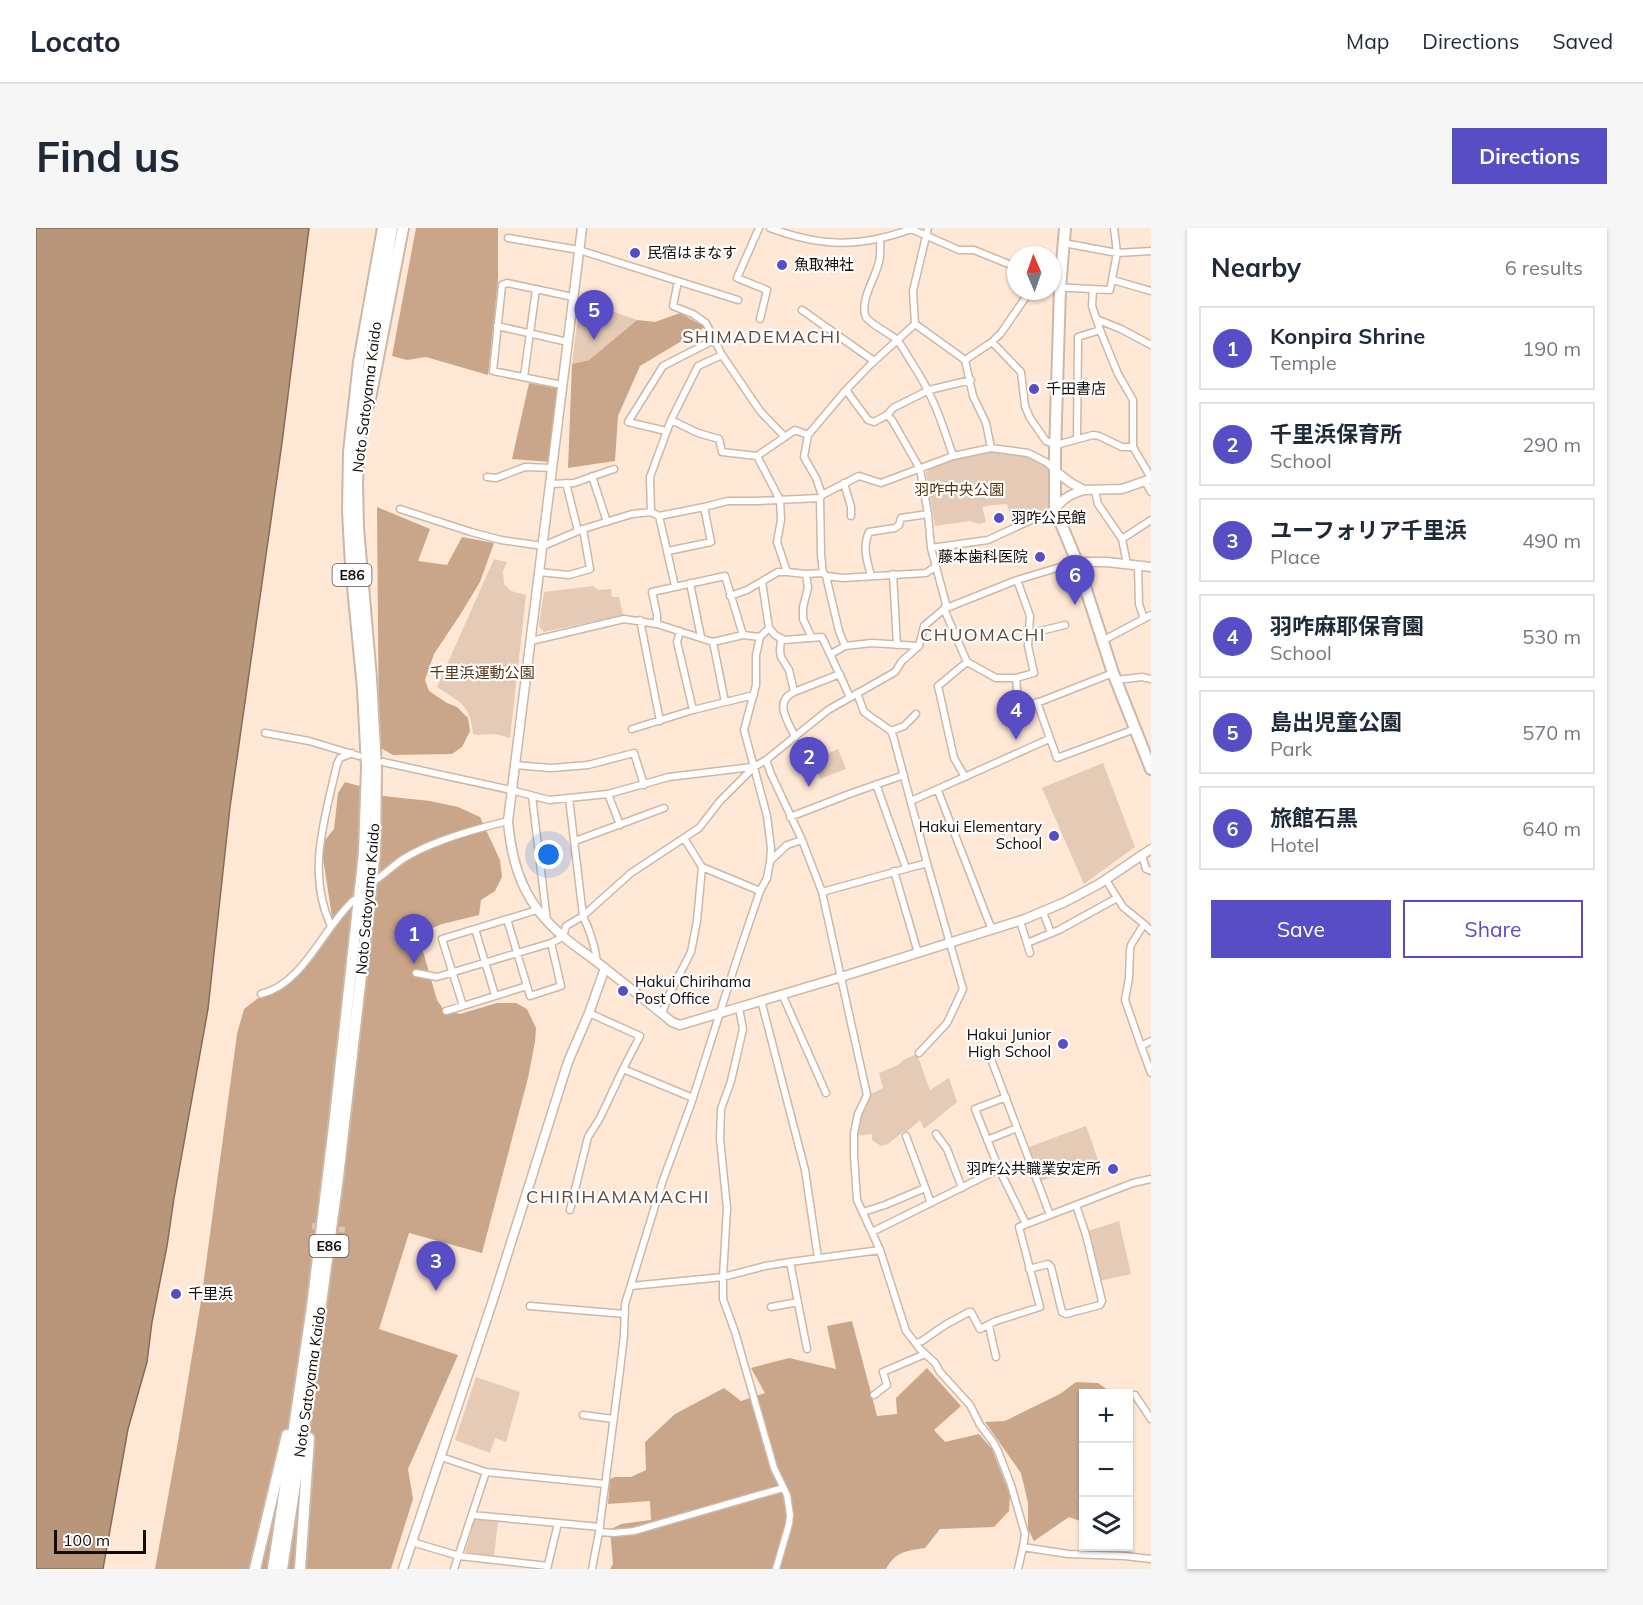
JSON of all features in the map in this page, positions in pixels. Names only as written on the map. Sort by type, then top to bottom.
[{"type":"highway","name":"Noto Satoyama Kaido","points":[[273,1569],[312,1307],[336,1115],[364,854],[367,767],[363,689],[351,566],[348,511],[349,452],[359,362],[383,228]]},
{"type":"highway","name":"Noto Satoyama Kaido","points":[[282,1569],[338,1177],[375,852],[376,767],[358,528],[357,482],[360,429],[369,360],[392,228]]},
{"type":"highway","points":[[359,454],[403,228]]},
{"type":"highway","points":[[1061,260],[1065,228]]},
{"type":"highway","points":[[1056,300],[1055,509],[1077,562],[1114,677],[1151,770]]},
{"type":"highway","points":[[255,1569],[291,1415],[302,1341],[312,1307]]},
{"type":"highway","points":[[300,1569],[316,1339]]},
{"type":"street","points":[[582,228],[508,821],[514,861],[521,882],[537,910],[563,937],[676,1024],[680,1024],[1020,921],[1065,902],[1106,880],[1151,849]]},
{"type":"street","points":[[759,228],[737,278],[768,290],[760,319]]},
{"type":"street","points":[[770,228],[803,238],[841,244],[857,244],[910,230],[928,232],[959,250],[974,250],[1007,263]]},
{"type":"street","points":[[1061,288],[1110,290],[1117,253],[1113,228]]},
{"type":"street","points":[[928,232],[913,291],[915,324],[965,360],[973,396],[986,423],[991,447]]},
{"type":"street","points":[[508,238],[579,250],[738,300]]},
{"type":"street","points":[[880,239],[880,259],[866,297],[865,316],[867,320],[897,340],[929,390],[939,411],[953,456]]},
{"type":"street","points":[[1064,243],[1117,253],[1151,252]]},
{"type":"street","points":[[1113,280],[1151,291]]},
{"type":"street","points":[[678,281],[673,306],[693,314],[706,323],[722,355],[760,411],[785,437]]},
{"type":"street","points":[[562,385],[494,371],[502,285],[507,283],[573,297]]},
{"type":"street","points":[[524,377],[536,289]]},
{"type":"street","points":[[1093,289],[1092,306],[1096,319],[1118,374],[1133,399],[1133,447],[1149,479],[1151,492]]},
{"type":"street","points":[[965,360],[992,342],[1001,333],[1024,300]]},
{"type":"street","points":[[802,310],[874,361]]},
{"type":"street","points":[[1096,319],[1151,345]]},
{"type":"street","points":[[845,646],[839,631],[821,555],[821,497],[816,478],[804,457],[808,435],[846,390],[915,324]]},
{"type":"street","points":[[497,326],[568,342]]},
{"type":"street","points":[[1077,438],[1078,337],[1100,330]]},
{"type":"street","points":[[666,431],[628,422],[663,366],[714,340]]},
{"type":"street","points":[[992,342],[1021,372],[1024,402],[1030,418],[1046,441],[1056,445],[1093,435],[1122,447],[1133,447]]},
{"type":"street","points":[[651,512],[650,477],[666,431],[698,366],[722,355]]},
{"type":"street","points":[[846,390],[868,420],[874,422],[887,415],[893,408],[929,390],[970,380]]},
{"type":"street","points":[[887,415],[920,469],[931,548],[946,604],[944,609],[967,662],[996,678],[1016,678],[1034,673],[1028,646],[1030,616],[1017,580]]},
{"type":"street","points":[[671,420],[698,433],[719,439],[722,452],[757,456],[795,430],[808,435]]},
{"type":"street","points":[[400,509],[501,540],[543,546],[581,530],[632,514],[651,512],[659,516],[728,501],[821,497],[860,476],[881,483],[953,456],[991,447],[1028,453],[1046,462],[1071,483],[1084,490]]},
{"type":"street","points":[[757,456],[780,500],[781,520],[777,542],[787,572]]},
{"type":"street","points":[[486,477],[496,478],[525,467],[553,468]]},
{"type":"street","points":[[550,484],[574,483],[614,469]]},
{"type":"street","points":[[592,476],[607,522]]},
{"type":"street","points":[[931,548],[988,540],[1055,509],[1071,494],[1084,490],[1122,489],[1149,479]]},
{"type":"street","points":[[539,572],[569,575],[590,569],[581,530],[566,483]]},
{"type":"street","points":[[844,483],[851,507],[851,516]]},
{"type":"street","points":[[1095,490],[1098,504],[1122,539],[1127,564]]},
{"type":"street","points":[[668,551],[711,542],[704,507]]},
{"type":"street","points":[[871,576],[865,552],[865,540],[869,532],[895,528],[899,525],[901,518],[928,514]]},
{"type":"street","points":[[659,516],[675,586]]},
{"type":"street","points":[[1122,539],[1151,520]]},
{"type":"street","points":[[416,973],[435,977],[551,943],[563,937],[566,926],[583,916],[631,873],[699,828],[720,801],[754,767],[828,710],[895,672],[902,661],[919,646],[924,626],[944,609],[1017,580],[1077,562],[1107,562],[1151,567]]},
{"type":"street","points":[[1138,565],[1139,604],[1144,619]]},
{"type":"street","points":[[730,596],[778,572],[825,574],[843,578],[926,573],[935,567]]},
{"type":"street","points":[[806,574],[808,588],[803,607],[803,619],[812,638]]},
{"type":"street","points":[[893,574],[897,645]]},
{"type":"street","points":[[657,624],[652,592],[724,576],[743,634]]},
{"type":"street","points":[[762,582],[769,628],[784,640],[822,637],[850,698]]},
{"type":"street","points":[[690,584],[701,637]]},
{"type":"street","points":[[1102,641],[1151,615]]},
{"type":"street","points":[[531,641],[624,619],[657,624],[713,642],[743,634],[760,637]]},
{"type":"street","points":[[640,620],[660,721]]},
{"type":"street","points":[[1028,634],[1065,625]]},
{"type":"street","points":[[592,1569],[624,1335],[625,1304],[663,1180],[693,1098],[770,862],[771,848],[767,816],[744,730],[756,684],[756,655],[760,637],[769,628]]},
{"type":"street","points":[[680,631],[677,642],[693,710]]},
{"type":"street","points":[[781,638],[781,657],[789,670],[794,692]]},
{"type":"street","points":[[713,642],[725,702]]},
{"type":"street","points":[[831,654],[845,646],[872,643],[919,646]]},
{"type":"street","points":[[965,777],[954,758],[938,686],[967,662]]},
{"type":"street","points":[[795,737],[783,711],[783,700],[787,695],[840,674]]},
{"type":"street","points":[[1016,678],[1018,710],[1114,677],[1151,679]]},
{"type":"street","points":[[857,693],[864,712],[891,731],[894,739],[963,989],[947,1023],[919,1053]]},
{"type":"street","points":[[632,729],[693,710],[754,695]]},
{"type":"street","points":[[1037,702],[1057,758],[1135,729]]},
{"type":"street","points":[[891,731],[904,726],[916,714]]},
{"type":"street","points":[[265,733],[309,741],[355,754],[342,757],[338,761],[319,845],[318,879],[326,916],[331,926]]},
{"type":"street","points":[[911,801],[1049,740]]},
{"type":"street","points":[[514,765],[551,768],[588,765],[634,753],[644,785]]},
{"type":"street","points":[[766,760],[802,840],[822,892],[867,1095],[858,1114],[854,1133],[857,1200],[880,1250],[906,1331],[970,1405],[980,1425],[998,1451],[1011,1485],[1025,1534],[1018,1569]]},
{"type":"street","points":[[382,762],[549,800],[608,794],[669,777],[754,767]]},
{"type":"street","points":[[790,817],[904,775]]},
{"type":"street","points":[[876,784],[906,868]]},
{"type":"street","points":[[938,791],[992,930]]},
{"type":"street","points":[[608,794],[620,825]]},
{"type":"street","points":[[532,796],[548,922]]},
{"type":"street","points":[[569,798],[583,916],[596,949],[597,962]]},
{"type":"street","points":[[575,841],[664,808]]},
{"type":"street","points":[[377,879],[404,859],[424,848],[482,827],[508,821]]},
{"type":"street","points":[[684,838],[702,867],[760,891]]},
{"type":"street","points":[[770,862],[787,845],[802,840]]},
{"type":"street","points":[[1142,855],[1146,869],[1151,871]]},
{"type":"street","points":[[822,892],[927,863]]},
{"type":"street","points":[[662,1013],[691,952],[697,921],[702,867]]},
{"type":"street","points":[[894,871],[918,953]]},
{"type":"street","points":[[1106,880],[1123,907],[1151,931]]},
{"type":"street","points":[[1026,943],[1051,933],[1117,898]]},
{"type":"street","points":[[261,994],[281,986],[354,900]]},
{"type":"street","points":[[463,1006],[442,939],[537,910]]},
{"type":"street","points":[[1043,912],[1051,933]]},
{"type":"street","points":[[507,919],[530,996],[561,986],[551,943]]},
{"type":"street","points":[[1020,921],[1030,953]]},
{"type":"street","points":[[1144,924],[1131,945],[1130,978],[1125,1000],[1151,1073]]},
{"type":"street","points":[[474,929],[495,995]]},
{"type":"street","points":[[403,1569],[492,1303],[568,1062],[605,968]]},
{"type":"street","points":[[446,1011],[527,986]]},
{"type":"street","points":[[782,994],[826,1093]]},
{"type":"street","points":[[761,1000],[805,1170],[818,1258]]},
{"type":"street","points":[[739,1008],[743,1029],[731,1081],[721,1109],[720,1138],[727,1208],[723,1299],[735,1332],[774,1468],[789,1503],[789,1524],[776,1569]]},
{"type":"street","points":[[570,1210],[588,1137],[600,1118],[640,1036],[589,1013]]},
{"type":"street","points":[[1141,1046],[1151,1041]]},
{"type":"street","points":[[991,1059],[1050,1215]]},
{"type":"street","points":[[623,1070],[693,1098]]},
{"type":"street","points":[[1006,1097],[975,1109],[999,1169],[1026,1224]]},
{"type":"street","points":[[987,1140],[1017,1128]]},
{"type":"street","points":[[936,1134],[947,1149],[962,1188]]},
{"type":"street","points":[[906,1136],[931,1203]]},
{"type":"street","points":[[872,1232],[999,1169]]},
{"type":"street","points":[[916,1342],[922,1341],[969,1312],[980,1329],[996,1321],[1040,1307],[1019,1227],[1133,1183],[1151,1179]]},
{"type":"street","points":[[863,1212],[926,1188]]},
{"type":"street","points":[[1029,1269],[1047,1264],[1052,1267],[1062,1312],[1066,1314],[1100,1305],[1102,1301],[1086,1235],[1076,1205]]},
{"type":"street","points":[[631,1286],[723,1277],[790,1262],[880,1250]]},
{"type":"street","points":[[790,1262],[807,1349]]},
{"type":"street","points":[[771,1307],[798,1302]]},
{"type":"street","points":[[530,1306],[625,1314]]},
{"type":"street","points":[[988,1326],[996,1357]]},
{"type":"street","points":[[874,1395],[887,1385],[883,1372],[925,1354]]},
{"type":"street","points":[[1135,1395],[1151,1419]]},
{"type":"street","points":[[583,1415],[613,1419]]},
{"type":"street","points":[[441,1457],[486,1472],[605,1484]]},
{"type":"street","points":[[454,1569],[486,1472]]},
{"type":"street","points":[[472,1515],[558,1523],[614,1533],[634,1531],[783,1488]]},
{"type":"street","points":[[412,1542],[459,1556],[548,1568],[558,1523]]},
{"type":"street","points":[[1023,1547],[1068,1554],[1151,1559]]},
{"type":"green space","points":[[580,300],[637,320],[589,360],[572,364]]},
{"type":"green space","name":"羽咋中央公園","points":[[987,449],[1021,453],[1043,463],[1049,469],[1049,506],[1013,524],[1007,504],[982,507],[986,522],[979,524],[970,521],[935,526],[926,473],[932,467]]},
{"type":"green space","name":"千里浜運動公園","points":[[494,559],[507,562],[503,571],[504,584],[511,591],[526,595],[510,738],[496,734],[473,734],[472,724],[466,710],[458,701],[437,687]]},
{"type":"green space","points":[[593,586],[598,590],[611,589],[612,597],[619,597],[623,615],[544,632],[539,626],[544,592]]},
{"type":"green space","points":[[838,749],[846,769],[820,779],[813,760]]},
{"type":"green space","points":[[1103,763],[1135,847],[1084,884],[1042,788]]},
{"type":"green space","points":[[917,1054],[930,1090],[949,1078],[957,1102],[924,1129],[920,1120],[888,1144],[881,1146],[872,1140],[872,1134],[856,1136],[860,1114],[871,1094],[883,1088],[879,1073]]},
{"type":"green space","points":[[1086,1126],[1098,1160],[1041,1181],[1029,1147]]},
{"type":"green space","points":[[1119,1221],[1131,1274],[1099,1281],[1088,1231]]},
{"type":"green space","points":[[476,1377],[520,1392],[506,1442],[495,1438],[490,1453],[455,1440]]},
{"type":"green space","points":[[477,1519],[498,1522],[494,1556],[465,1553],[474,1521]]},
{"type":"shaded area","points":[[36,228],[309,228],[282,443],[230,807],[208,1009],[152,1322],[147,1362],[128,1429],[103,1569],[36,1569]]},
{"type":"shaded area","points":[[416,228],[498,228],[498,280],[488,375],[426,357],[407,360],[392,356]]},
{"type":"shaded area","points":[[680,313],[705,327],[640,366],[618,416],[615,461],[568,468],[572,364],[589,360],[637,320],[655,322]]},
{"type":"shaded area","points":[[529,383],[559,389],[550,462],[512,459]]},
{"type":"shaded area","points":[[377,507],[430,529],[418,561],[447,565],[462,537],[494,543],[480,582],[434,654],[425,680],[429,691],[457,707],[468,718],[470,731],[462,747],[452,754],[393,755],[379,747]]},
{"type":"shaded area","points":[[345,782],[370,789],[383,796],[430,801],[458,807],[480,817],[500,860],[502,877],[495,891],[481,900],[479,915],[442,924],[418,934],[437,1000],[443,1009],[460,1014],[497,1003],[516,1003],[527,1009],[536,1028],[528,1078],[482,1253],[409,1233],[379,1329],[458,1355],[408,1469],[413,1499],[391,1569],[155,1569],[201,1301],[237,1034],[244,1009],[257,999],[284,988],[335,928],[321,845],[334,829],[338,793]]},
{"type":"shaded area","points":[[852,1321],[877,1416],[897,1414],[896,1398],[927,1368],[961,1406],[934,1430],[945,1442],[979,1434],[992,1449],[1010,1495],[1009,1511],[994,1527],[940,1529],[925,1548],[898,1555],[886,1569],[610,1569],[613,1564],[610,1530],[621,1524],[651,1520],[650,1501],[608,1504],[610,1479],[631,1477],[646,1470],[645,1442],[675,1414],[724,1388],[741,1401],[765,1393],[751,1368],[789,1358],[836,1369],[827,1326]]},
{"type":"shaded area","points":[[1076,1382],[1098,1383],[1106,1389],[1079,1389],[1079,1521],[1069,1517],[1034,1541],[1028,1529],[1028,1503],[1021,1473],[985,1422],[1005,1421],[1060,1394]]},
{"type":"tunnel","points":[[312,1226],[346,1230]]},
{"type":"place","name":"民宿はまなす","points":[[635,253]]},
{"type":"place","name":"魚取神社","points":[[782,265]]},
{"type":"place","name":"島出児童公園","points":[[594,340]]},
{"type":"place","name":"千田書店","points":[[1034,389]]},
{"type":"place","name":"羽咋公民館","points":[[999,518]]},
{"type":"place","name":"藤本歯科医院","points":[[1040,557]]},
{"type":"place","name":"旅館石黒","points":[[1075,605]]},
{"type":"place","name":"羽咋麻耶保育園","points":[[1016,740]]},
{"type":"place","name":"千里浜保育所","points":[[809,787]]},
{"type":"place","name":"Hakui Elementary School","points":[[1054,836]]},
{"type":"place","name":"Konpira Shrine","points":[[414,964]]},
{"type":"place","name":"Hakui Chirihama Post Office","points":[[623,991]]},
{"type":"place","name":"Hakui Junior High School","points":[[1063,1044]]},
{"type":"place","name":"羽咋公共職業安定所","points":[[1113,1169]]},
{"type":"place","name":"ユーフォリア千里浜","points":[[436,1291]]},
{"type":"place","name":"千里浜","points":[[176,1294]]},
{"type":"district","name":"SHIMADEMACHI","points":[[762,337]]},
{"type":"district","name":"CHUOMACHI","points":[[983,635]]},
{"type":"district","name":"CHIRIHAMAMACHI","points":[[618,1197]]}]
